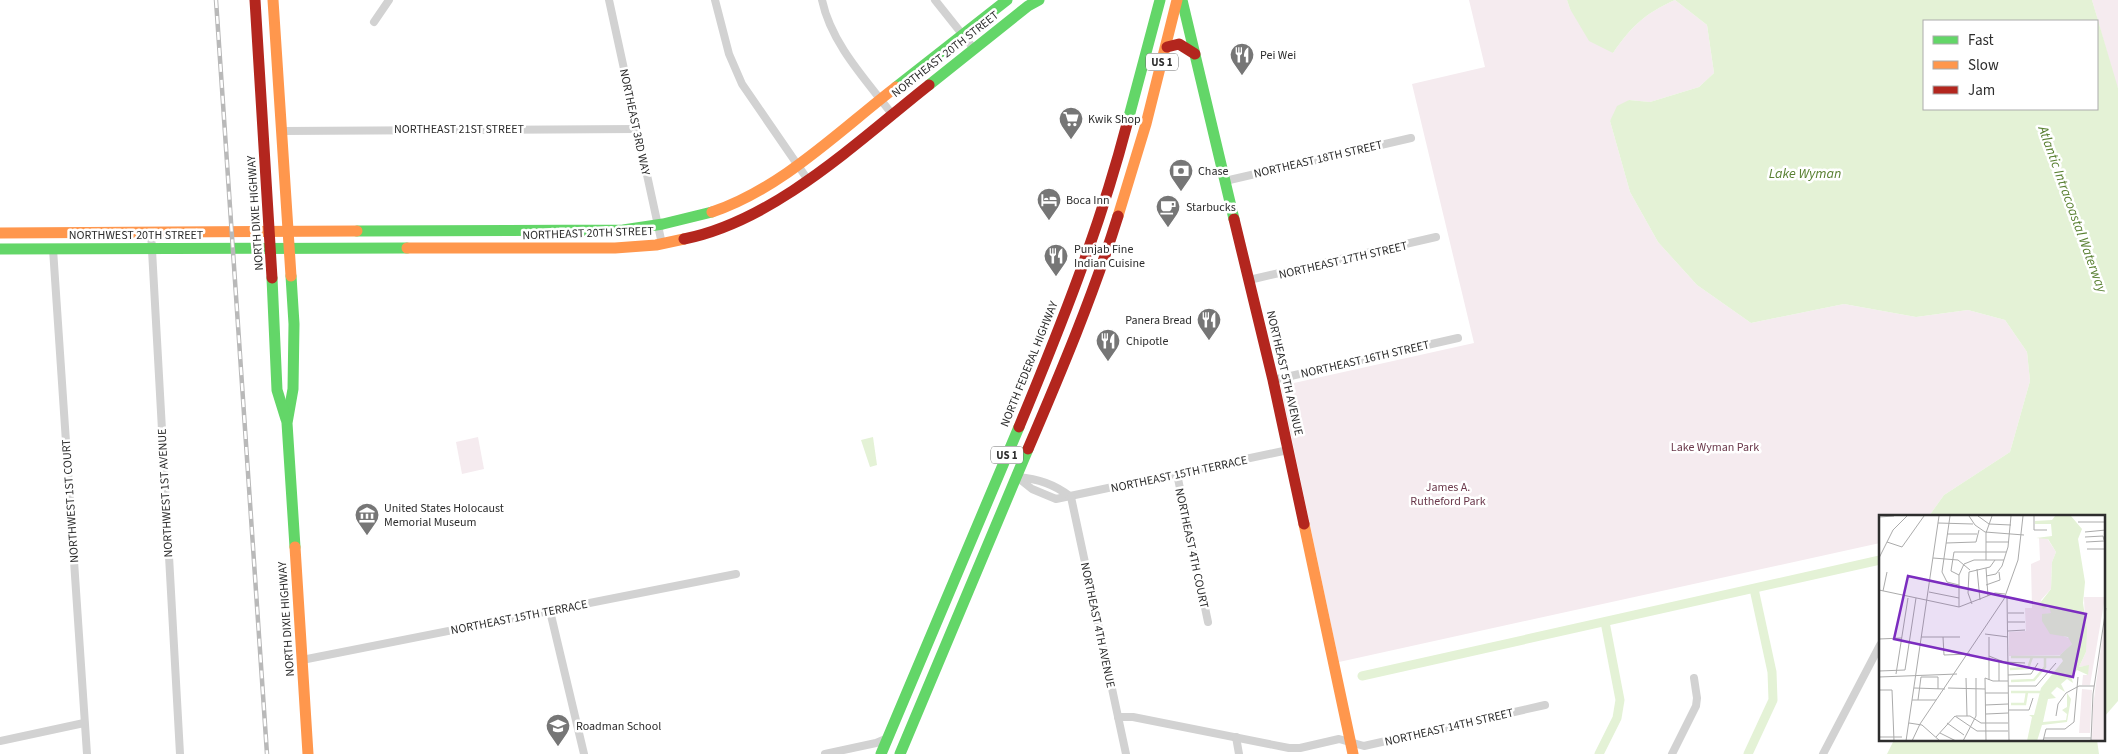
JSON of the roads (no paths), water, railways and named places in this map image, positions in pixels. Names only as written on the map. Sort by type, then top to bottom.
[{"type":"street","name":"NORTH DIXIE HIGHWAY","points":[[254,0],[270,231],[278,390],[287,423],[308,754]]},
{"type":"street","name":"NORTH DIXIE HIGHWAY","points":[[273,0],[294,331],[293,389],[287,423]]},
{"type":"street","points":[[374,22],[388,0]]},
{"type":"street","name":"NORTHEAST 3RD WAY","points":[[609,0],[662,244]]},
{"type":"street","points":[[715,0],[729,54],[742,84],[808,180]]},
{"type":"street","points":[[822,0],[825,15],[841,44],[892,114]]},
{"type":"street","points":[[935,0],[974,49]]},
{"type":"street","name":"NORTHEAST 20TH STREET","points":[[270,231],[623,230],[690,220],[732,206],[773,183],[1007,0]]},
{"type":"street","name":"NORTHEAST 20TH STREET","points":[[271,248],[633,248],[690,238],[739,222],[765,208],[808,180],[1039,0]]},
{"type":"street","name":"NORTH FEDERAL HIGHWAY","points":[[881,754],[1054,343],[1095,230],[1118,159],[1160,0]]},
{"type":"street","name":"US 1","points":[[900,754],[1070,350],[1104,260],[1134,164],[1167,46],[1177,0]]},
{"type":"street","name":"NORTHEAST 5TH AVENUE","points":[[1182,0],[1273,380],[1352,748]]},
{"type":"street","points":[[1167,46],[1179,44],[1195,54]]},
{"type":"street","name":"NORTHEAST 21ST STREET","points":[[282,131],[637,129]]},
{"type":"street","name":"NORTHEAST 18TH STREET","points":[[1225,180],[1411,138]]},
{"type":"street","points":[[1118,159],[1134,164]]},
{"type":"street","points":[[431,230],[433,249]]},
{"type":"street","points":[[1095,230],[1098,252],[1104,260]]},
{"type":"street","name":"NORTHWEST 20TH STREET","points":[[0,233],[270,231]]},
{"type":"street","points":[[71,249],[90,238],[95,232]]},
{"type":"street","name":"NORTHWEST 1ST AVENUE","points":[[151,232],[180,754]]},
{"type":"street","name":"NORTHEAST 17TH STREET","points":[[1249,280],[1436,237]]},
{"type":"street","name":"NORTHWEST 20TH STREET","points":[[0,249],[271,248]]},
{"type":"street","name":"NORTHWEST 1ST COURT","points":[[54,249],[87,754]]},
{"type":"street","name":"NORTHEAST 16TH STREET","points":[[1273,380],[1458,338]]},
{"type":"street","points":[[1054,343],[1070,350]]},
{"type":"street","points":[[1012,444],[1011,456],[1017,477]]},
{"type":"street","name":"NORTHEAST 15TH TERRACE","points":[[1017,477],[1032,489],[1056,499],[1288,450]]},
{"type":"street","points":[[1000,472],[1004,477],[1006,486],[1005,504]]},
{"type":"street","name":"NORTHEAST 4TH COURT","points":[[1176,474],[1208,622]]},
{"type":"street","name":"NORTHEAST 4TH AVENUE","points":[[1071,497],[1126,754]]},
{"type":"street","name":"NORTHEAST 15TH TERRACE","points":[[302,660],[736,574]]},
{"type":"street","points":[[550,611],[584,754]]},
{"type":"street","points":[[1823,754],[1879,647]]},
{"type":"street","points":[[1672,754],[1696,706],[1697,698],[1694,678]]},
{"type":"street","name":"NORTHEAST 14TH STREET","points":[[1118,717],[1133,717],[1289,748],[1300,748],[1339,739],[1352,748],[1545,705]]},
{"type":"street","points":[[0,742],[84,723]]},
{"type":"street","points":[[1236,737],[1239,754]]},
{"type":"street","points":[[825,754],[876,743],[888,738]]},
{"type":"street","points":[[850,749],[860,754]]},
{"type":"water","points":[[1567,0],[1675,0],[1647,16],[1626,35],[1613,53],[1589,41],[1570,9]]},
{"type":"water","name":"Lake Wyman","points":[[1675,0],[2092,0],[2098,20],[1923,20],[1923,110],[2098,110],[2098,20],[2118,88],[2118,701],[2106,715],[2106,515],[1930,515],[1944,495],[2010,452],[2030,381],[2027,352],[2005,320],[1968,310],[1916,317],[1844,304],[1751,323],[1697,285],[1658,242],[1630,192],[1610,121],[1617,106],[1629,100],[1650,102],[1699,87],[1714,73],[1707,25]]},
{"type":"water","points":[[873,437],[877,465],[870,467],[861,440]]},
{"type":"water","points":[[1893,742],[2097,742],[2099,754],[1887,754]]},
{"type":"waterway","points":[[1362,676],[1879,560]]},
{"type":"waterway","points":[[1748,754],[1773,700],[1772,672],[1754,589]]},
{"type":"waterway","points":[[1599,754],[1617,718],[1620,700],[1605,622]]},
{"type":"railway","points":[[216,0],[267,754]]},
{"type":"place","name":"Pei Wei","points":[[1242,76]]},
{"type":"place","name":"Kwik Shop","points":[[1071,140]]},
{"type":"place","name":"Chase","points":[[1181,192]]},
{"type":"place","name":"Boca Inn","points":[[1049,221]]},
{"type":"place","name":"Starbucks","points":[[1168,228]]},
{"type":"place","name":"Punjab Fine Indian Cuisine","points":[[1056,277]]},
{"type":"place","name":"Panera Bread","points":[[1209,341]]},
{"type":"place","name":"Chipotle","points":[[1108,362]]},
{"type":"place","name":"United States Holocaust Memorial Museum","points":[[367,536]]},
{"type":"place","name":"Roadman School","points":[[558,747]]},
{"type":"water label","name":"Atlantic Intracoastal Waterway","points":[[2073,209]]},
{"type":"park label","name":"Lake Wyman Park","points":[[1715,447]]},
{"type":"park label","name":"James A. Rutheford Park","points":[[1448,494]]}]
